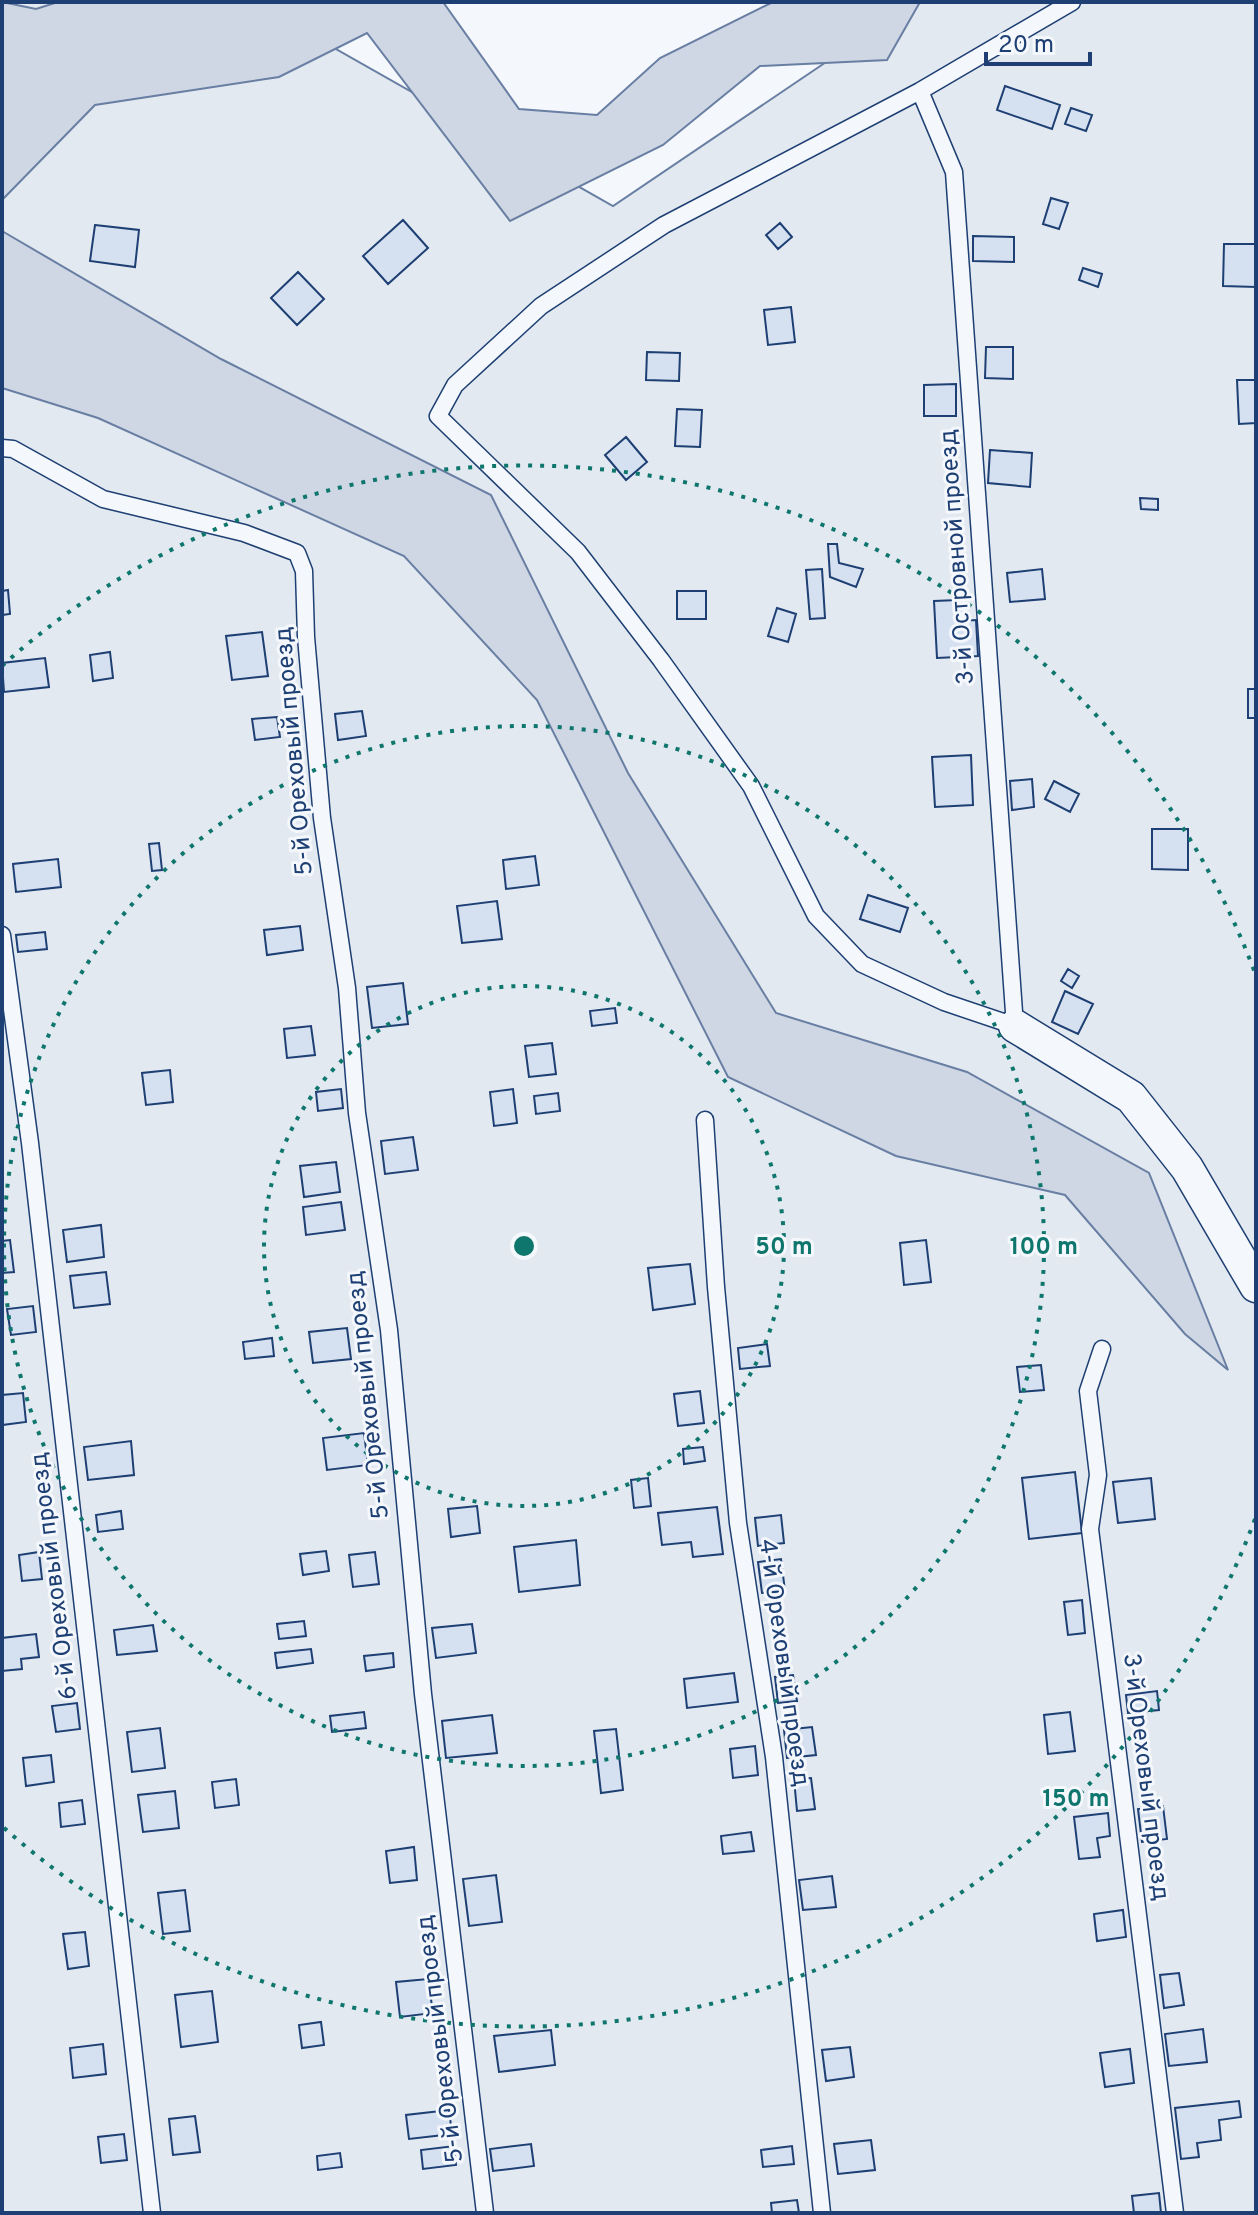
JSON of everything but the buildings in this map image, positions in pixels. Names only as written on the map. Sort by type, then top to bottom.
[{"type":"street","points":[[1015,1026],[1131,1097],[1187,1168],[1256,1286]]},
{"type":"lane","points":[[1015,1026],[944,1002],[862,964],[816,916],[751,786],[661,660],[578,552],[438,416],[455,385],[541,306],[664,225],[920,91],[1072,2]]},
{"type":"lane","name":"3-й Островной проезд","points":[[920,91],[954,172],[1015,1026]]},
{"type":"lane","name":"5-й Ореховый проезд","points":[[2,448],[13,449],[103,499],[244,533],[297,553],[304,571],[306,637],[322,818],[347,988],[357,1113],[389,1330],[423,1694],[485,2213]]},
{"type":"lane","name":"6-й Ореховый проезд","points":[[2,935],[30,1143],[152,2213]]},
{"type":"lane","name":"4-й Ореховый проезд","points":[[705,1120],[716,1287],[738,1523],[774,1757],[822,2213]]},
{"type":"lane","name":"3-й Ореховый проезд","points":[[1102,1349],[1088,1391],[1098,1475],[1090,1529],[1175,2213]]},
{"type":"shaded area","points":[[2,2],[253,2],[613,206],[915,2],[1256,2],[1256,2213],[2,2213]]},
{"type":"shaded area","points":[[2,2],[36,9],[58,2],[443,2],[519,109],[597,115],[660,58],[773,2],[920,2],[887,60],[760,66],[663,145],[510,221],[367,33],[279,77],[95,105],[2,200]]},
{"type":"shaded area","points":[[2,231],[221,359],[491,495],[628,773],[776,1013],[967,1072],[1149,1173],[1228,1370],[1185,1334],[1065,1195],[896,1156],[728,1077],[537,700],[404,556],[98,418],[2,388]]}]
